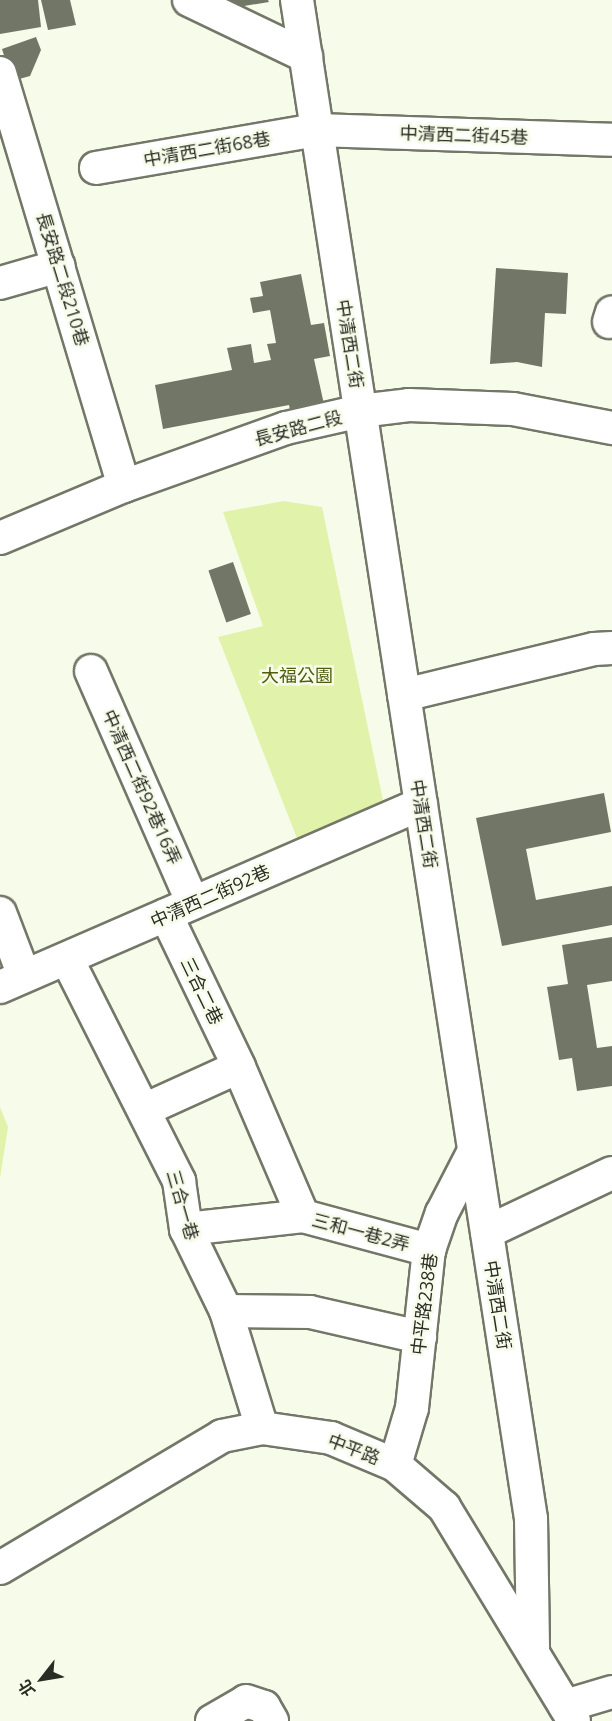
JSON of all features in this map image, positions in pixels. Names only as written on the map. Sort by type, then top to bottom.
[{"type":"street","points":[[189,0],[306,56]]},
{"type":"street","name":"中清西二街","points":[[297,0],[531,1519],[533,1650]]},
{"type":"street","name":"長安路二段210巷","points":[[0,73],[124,486]]},
{"type":"street","name":"中清西二街45巷","points":[[317,130],[612,140]]},
{"type":"street","name":"中清西二街68巷","points":[[96,168],[317,130]]},
{"type":"street","points":[[0,283],[59,266]]},
{"type":"street","name":"長安路二段","points":[[0,538],[124,486],[286,428],[360,411],[409,405],[513,409],[612,428]]},
{"type":"street","points":[[404,695],[594,649],[612,648]]},
{"type":"street","name":"中清西二街92巷16弄","points":[[91,671],[180,909]]},
{"type":"street","name":"中清西二街92巷","points":[[12,981],[421,804]]},
{"type":"street","name":"三合二巷","points":[[180,909],[239,1067],[303,1216]]},
{"type":"street","points":[[0,913],[12,981]]},
{"type":"street","name":"三合一巷","points":[[67,959],[179,1181],[186,1229],[226,1311],[262,1428]]},
{"type":"street","points":[[144,1110],[239,1067]]},
{"type":"street","name":"中平路238巷","points":[[395,1465],[412,1408],[429,1251],[442,1213],[474,1151]]},
{"type":"street","points":[[487,1233],[612,1173]]},
{"type":"street","name":"三和一巷2弄","points":[[186,1229],[303,1216],[429,1251]]},
{"type":"street","points":[[226,1311],[310,1312],[420,1337]]},
{"type":"street","name":"中平路","points":[[0,1568],[201,1445],[262,1428],[331,1438],[395,1465],[424,1487],[461,1529],[569,1713]]},
{"type":"street","points":[[569,1713],[612,1692]]},
{"type":"street","points":[[212,1721],[246,1701],[264,1707],[272,1721]]},
{"type":"green space","name":"大福公園","points":[[284,501],[322,507],[384,805],[302,851],[218,637],[263,626],[223,512]]},
{"type":"green space","points":[[0,1107],[8,1127],[0,1178]]},
{"type":"building","points":[[0,0],[38,0],[41,27],[0,34]]},
{"type":"building","points":[[41,0],[70,0],[76,25],[48,30]]},
{"type":"building","points":[[218,0],[268,0],[269,2],[220,10]]},
{"type":"building","points":[[36,37],[41,50],[30,76],[12,81],[2,49]]},
{"type":"building","points":[[496,268],[568,273],[566,314],[545,313],[542,367],[517,362],[490,364]]},
{"type":"building","points":[[301,274],[311,325],[324,323],[330,356],[314,359],[325,409],[291,416],[289,405],[163,429],[155,385],[232,370],[227,348],[251,344],[254,363],[271,360],[267,344],[276,343],[270,310],[253,313],[250,298],[263,296],[260,282]]},
{"type":"building","points":[[233,562],[251,614],[226,622],[208,570]]},
{"type":"building","points":[[604,793],[611,832],[526,849],[536,900],[612,886],[612,925],[502,946],[476,818]]},
{"type":"building","points":[[612,937],[612,981],[587,985],[597,1048],[612,1046],[612,1086],[577,1091],[572,1058],[559,1060],[547,987],[568,984],[562,945]]}]
